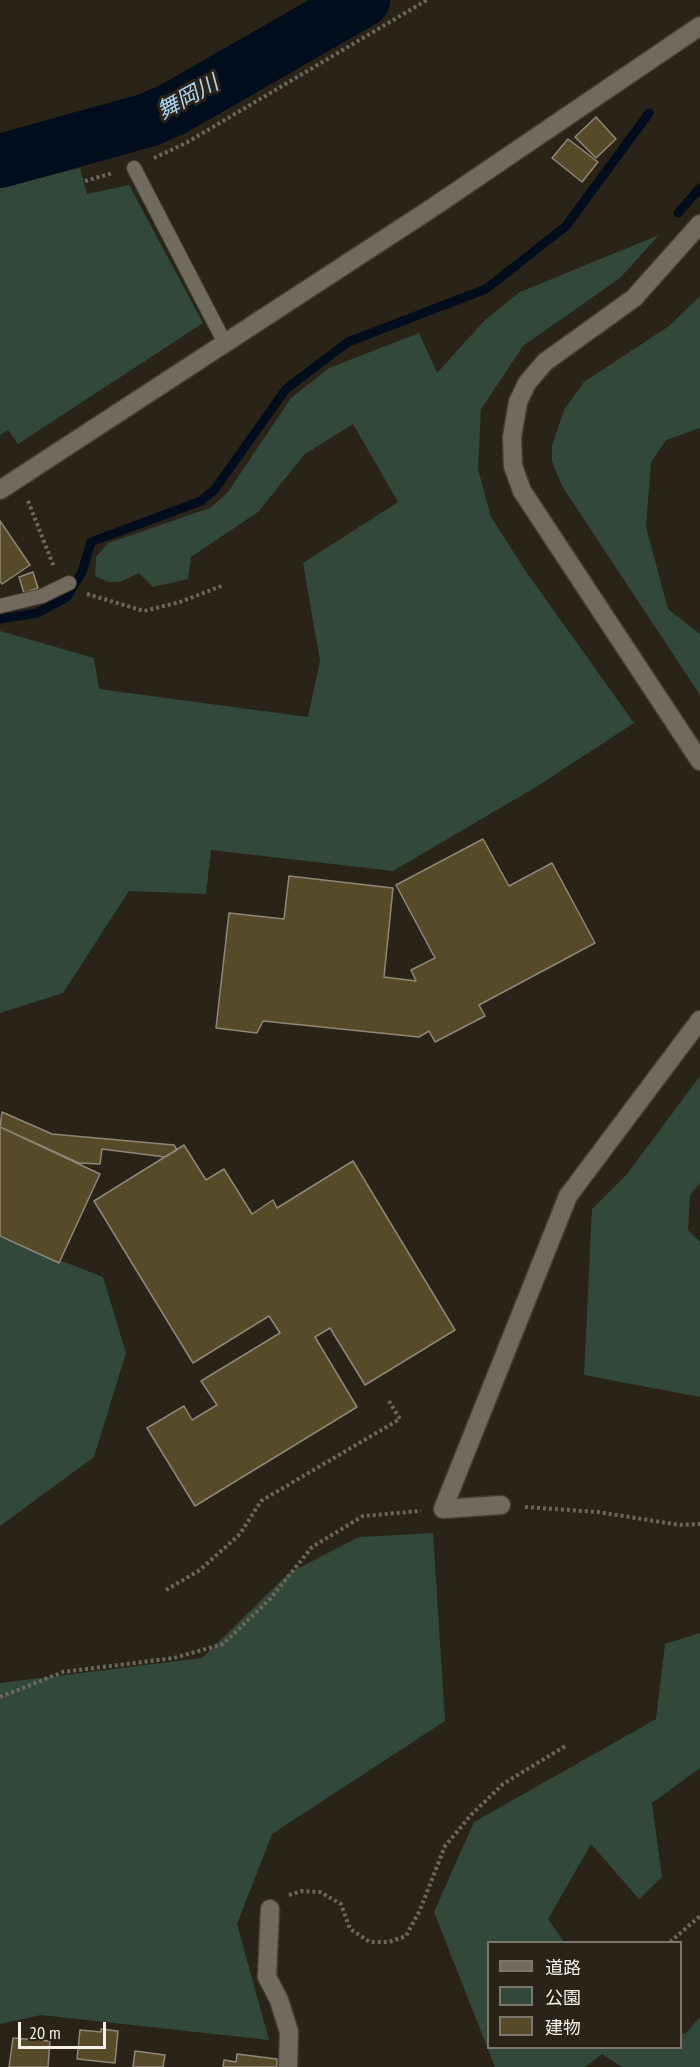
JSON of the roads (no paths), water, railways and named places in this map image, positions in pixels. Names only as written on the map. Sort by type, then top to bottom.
[{"type":"street","points":[[0,490],[432,208],[700,26]]},
{"type":"street","points":[[700,224],[634,298],[544,362],[527,383],[518,402],[512,436],[513,466],[522,491],[700,761]]},
{"type":"street","points":[[501,1505],[443,1509],[568,1197],[700,1020]]},
{"type":"street","points":[[270,1909],[267,1977],[289,2032],[288,2067]]},
{"type":"lane","points":[[134,168],[225,343]]},
{"type":"lane","points":[[0,606],[42,596],[69,583]]},
{"type":"waterway","name":"舞岡川","points":[[0,161],[148,120],[173,109],[363,0]]},
{"type":"waterway","points":[[0,619],[37,613],[67,597],[82,572],[91,542],[201,501],[215,489],[286,389],[348,342],[486,289],[566,226],[649,113]]},
{"type":"waterway","points":[[678,213],[700,188]]}]
